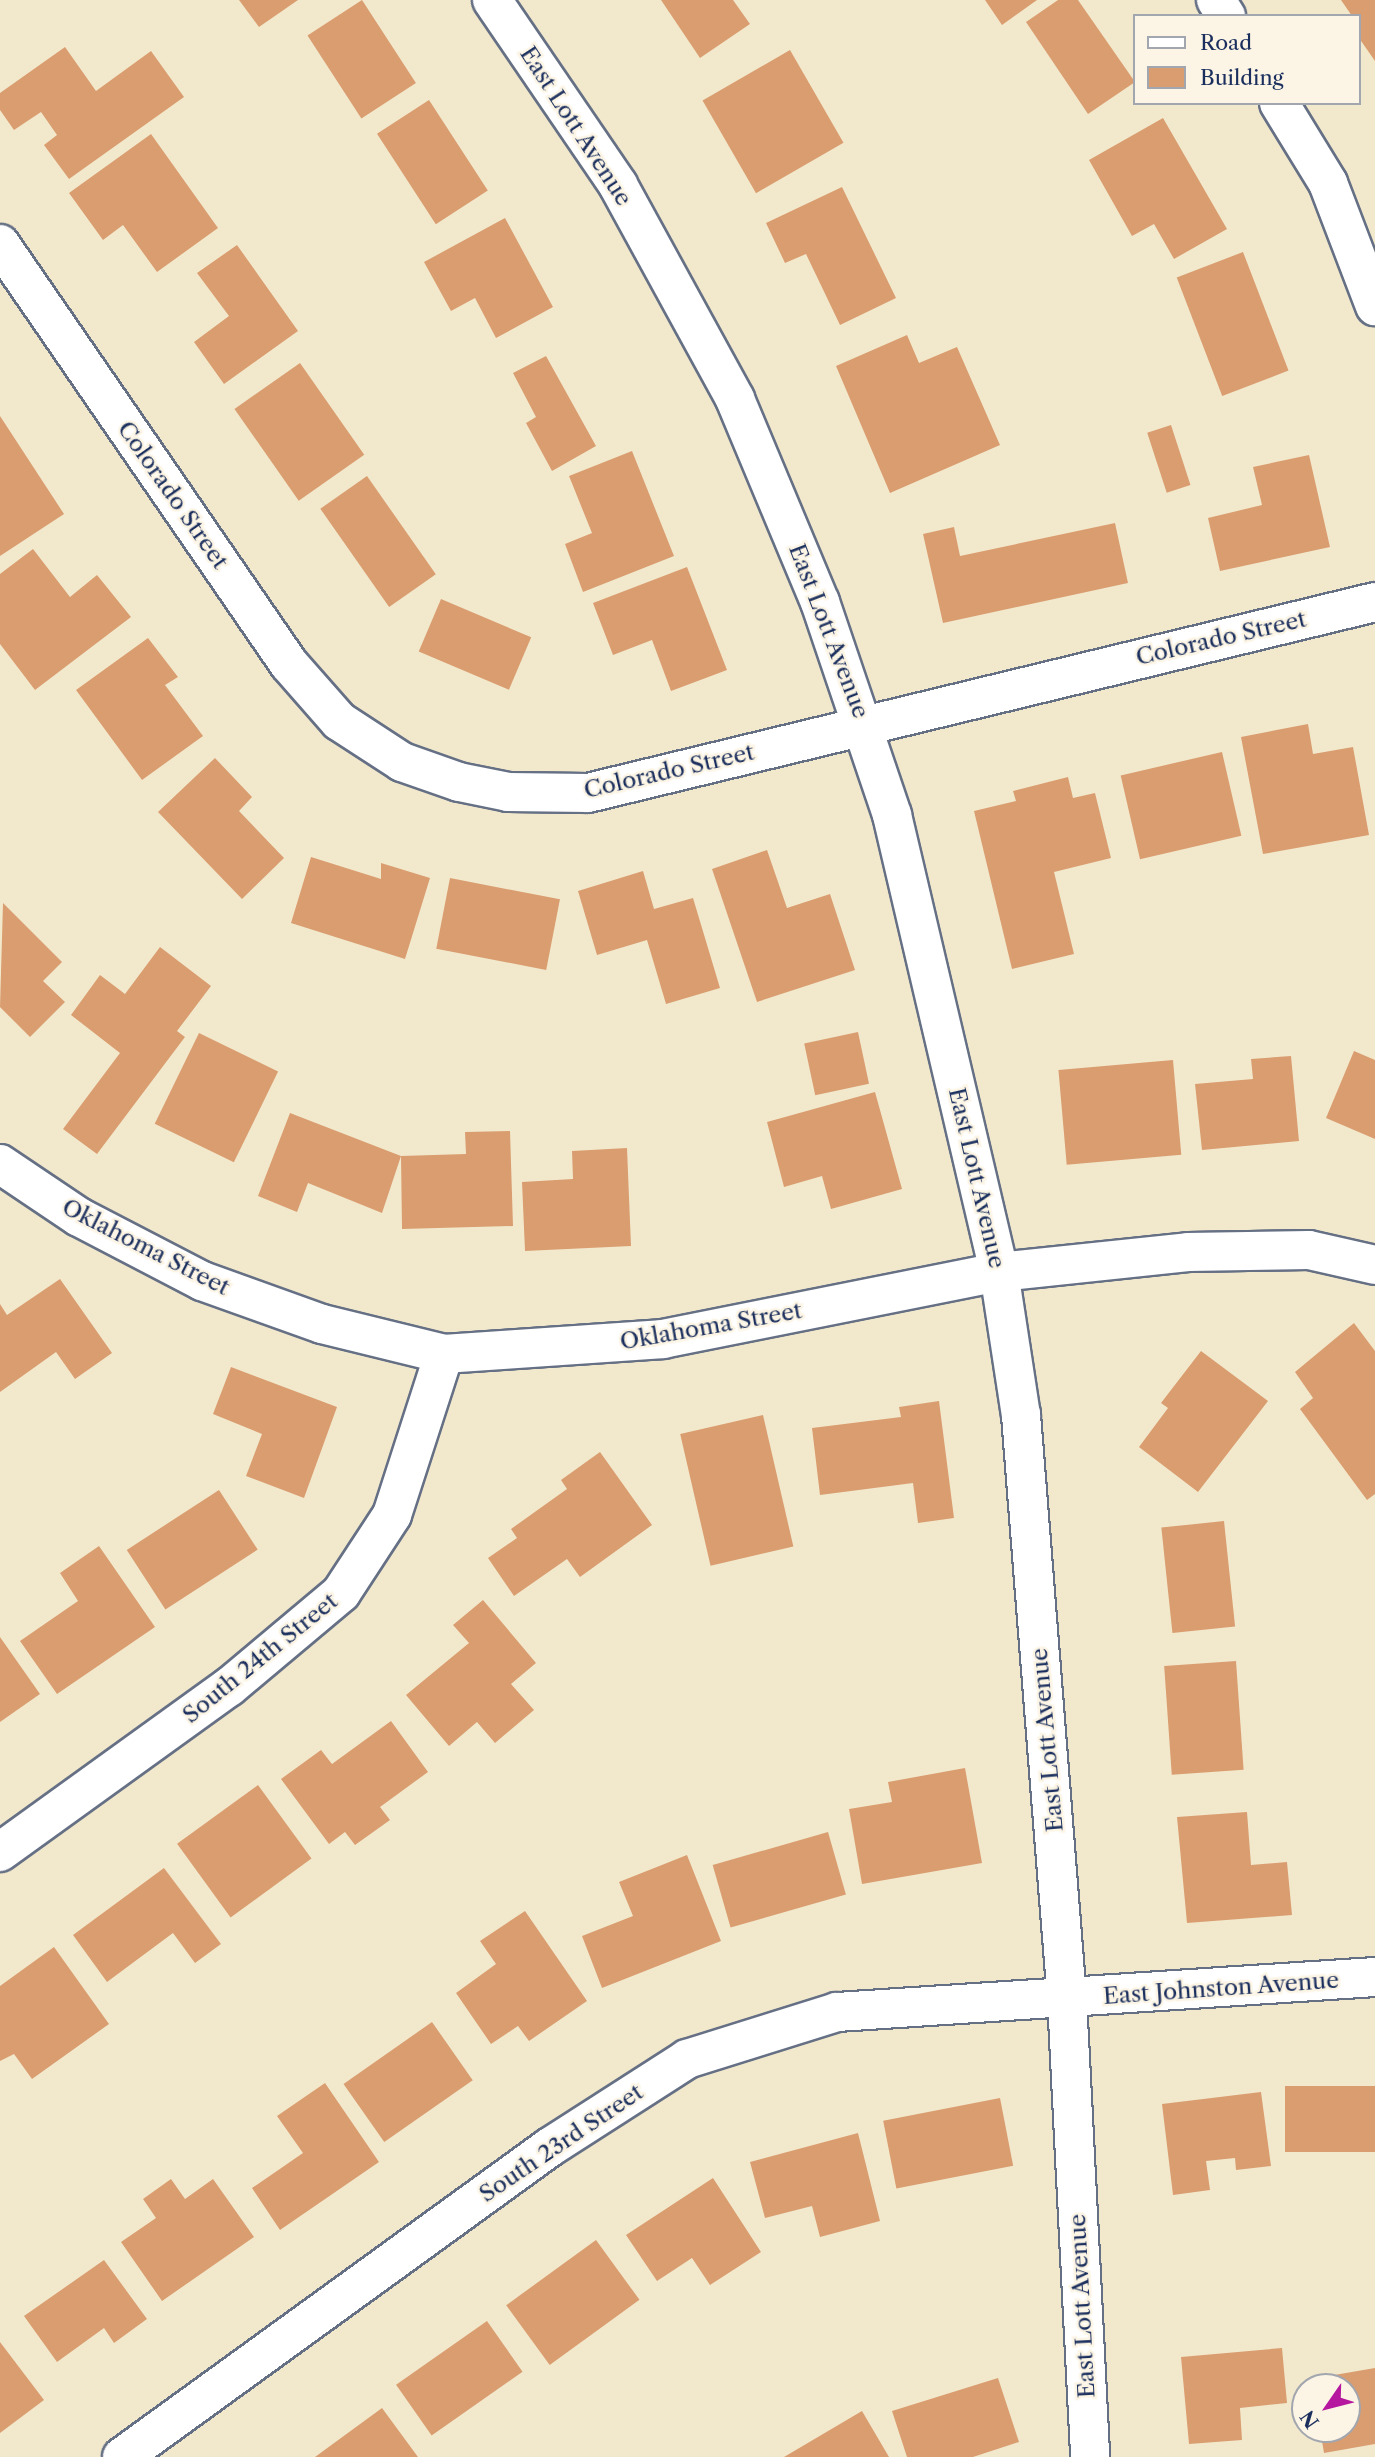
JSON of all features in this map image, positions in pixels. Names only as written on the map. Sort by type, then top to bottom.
[{"type":"street","name":"East Lott Avenue","points":[[492,0],[618,185],[735,399],[820,602],[864,723],[892,815],[999,1272],[1021,1415],[1067,2000],[1090,2457]]},
{"type":"street","points":[[1280,105],[1328,183],[1375,306]]},
{"type":"street","name":"Colorado Street","points":[[0,244],[289,664],[340,721],[402,762],[459,782],[508,792],[588,793],[864,723],[1375,602]]},
{"type":"street","name":"Oklahoma Street","points":[[0,1164],[79,1217],[202,1281],[322,1324],[443,1354],[663,1339],[999,1272],[1188,1252],[1309,1250],[1375,1265]]},
{"type":"street","name":"South 24th Street","points":[[0,1853],[229,1687],[341,1593],[392,1515],[443,1354]]},
{"type":"street","name":"East Johnston Avenue","points":[[1067,2000],[1375,1977]]},
{"type":"street","name":"South 23rd Street","points":[[122,2457],[550,2147],[687,2059],[836,2012],[1067,2000]]},
{"type":"building","points":[[239,0],[298,0],[259,27]]},
{"type":"building","points":[[362,0],[416,83],[361,118],[307,35]]},
{"type":"building","points":[[661,0],[733,0],[750,24],[700,58]]},
{"type":"building","points":[[985,0],[1037,0],[1002,25]]},
{"type":"building","points":[[1058,0],[1078,0],[1134,83],[1088,114],[1026,22]]},
{"type":"building","points":[[1341,0],[1375,0],[1375,61],[1361,41],[1361,14],[1351,14]]},
{"type":"building","points":[[65,47],[96,91],[151,51],[184,97],[69,179],[44,145],[57,135],[41,112],[14,130],[0,110],[0,93]]},
{"type":"building","points":[[790,50],[844,143],[756,193],[703,100]]},
{"type":"building","points":[[429,100],[488,191],[436,224],[377,134]]},
{"type":"building","points":[[1163,118],[1227,229],[1174,259],[1154,224],[1132,236],[1089,160]]},
{"type":"building","points":[[151,134],[218,228],[157,272],[123,225],[103,240],[69,193]]},
{"type":"building","points":[[842,187],[896,298],[840,325],[806,254],[785,263],[766,223]]},
{"type":"building","points":[[505,218],[553,307],[496,338],[475,298],[451,311],[424,262]]},
{"type":"building","points":[[237,245],[298,331],[224,384],[194,342],[229,316],[197,273]]},
{"type":"building","points":[[1243,252],[1289,371],[1222,396],[1177,277]]},
{"type":"building","points":[[907,335],[919,363],[957,347],[1000,445],[890,493],[836,366]]},
{"type":"building","points":[[546,356],[596,446],[552,471],[526,423],[536,417],[513,373]]},
{"type":"building","points":[[300,363],[364,455],[299,501],[234,409]]},
{"type":"building","points":[[0,416],[64,514],[0,556]]},
{"type":"building","points":[[1171,425],[1190,485],[1167,493],[1147,433]]},
{"type":"building","points":[[632,451],[674,556],[583,592],[565,544],[592,533],[569,476]]},
{"type":"building","points":[[1309,455],[1330,547],[1220,571],[1208,518],[1262,505],[1253,467]]},
{"type":"building","points":[[367,476],[436,574],[389,607],[320,509]]},
{"type":"building","points":[[1115,523],[1128,583],[943,623],[923,534],[954,527],[960,556]]},
{"type":"building","points":[[33,549],[70,597],[97,575],[131,617],[35,690],[0,644],[0,574]]},
{"type":"building","points":[[687,567],[727,670],[671,691],[652,640],[613,655],[593,603]]},
{"type":"building","points":[[441,599],[531,637],[509,690],[419,651]]},
{"type":"building","points":[[148,638],[178,677],[165,685],[203,736],[142,780],[76,690]]},
{"type":"building","points":[[1308,724],[1313,754],[1353,747],[1369,835],[1263,854],[1241,737]]},
{"type":"building","points":[[1222,752],[1241,836],[1140,859],[1121,775]]},
{"type":"building","points":[[215,758],[252,797],[239,811],[284,858],[242,899],[158,812]]},
{"type":"building","points":[[1068,777],[1073,798],[1095,793],[1111,858],[1054,872],[1074,954],[1012,969],[974,811],[1016,801],[1013,791]]},
{"type":"building","points":[[767,850],[787,908],[830,894],[855,970],[757,1002],[712,869]]},
{"type":"building","points":[[311,857],[381,879],[381,863],[430,878],[405,959],[291,923]]},
{"type":"building","points":[[643,871],[654,909],[693,898],[720,988],[666,1004],[647,940],[597,955],[578,891]]},
{"type":"building","points":[[450,878],[560,899],[546,970],[436,949]]},
{"type":"building","points":[[3,903],[62,962],[43,981],[65,1002],[30,1037],[0,1007]]},
{"type":"building","points":[[160,947],[211,986],[177,1031],[185,1037],[97,1154],[63,1129],[120,1053],[71,1015],[100,975],[125,994]]},
{"type":"building","points":[[858,1032],[869,1084],[815,1095],[804,1043]]},
{"type":"building","points":[[199,1033],[278,1072],[234,1162],[155,1124]]},
{"type":"building","points":[[1354,1051],[1375,1060],[1375,1139],[1326,1118]]},
{"type":"building","points":[[1291,1056],[1299,1141],[1202,1150],[1195,1084],[1253,1079],[1251,1059]]},
{"type":"building","points":[[1173,1060],[1181,1155],[1067,1165],[1058,1070]]},
{"type":"building","points":[[875,1092],[902,1189],[831,1209],[822,1176],[784,1187],[767,1122]]},
{"type":"building","points":[[290,1113],[401,1156],[382,1213],[308,1183],[297,1212],[258,1196]]},
{"type":"building","points":[[510,1131],[513,1226],[402,1229],[401,1156],[466,1154],[465,1132]]},
{"type":"building","points":[[627,1148],[631,1246],[525,1251],[522,1182],[573,1179],[572,1151]]},
{"type":"building","points":[[60,1279],[112,1353],[75,1379],[56,1352],[0,1392],[0,1304],[7,1315]]},
{"type":"building","points":[[1354,1323],[1375,1351],[1375,1494],[1367,1500],[1300,1409],[1313,1398],[1295,1372]]},
{"type":"building","points":[[1201,1351],[1268,1401],[1198,1492],[1139,1447],[1168,1408],[1161,1403]]},
{"type":"building","points":[[231,1367],[337,1407],[304,1498],[246,1476],[262,1434],[213,1414]]},
{"type":"building","points":[[939,1401],[954,1518],[918,1523],[913,1483],[820,1495],[812,1428],[901,1417],[899,1407]]},
{"type":"building","points":[[763,1415],[793,1547],[711,1566],[680,1434]]},
{"type":"building","points":[[600,1452],[652,1525],[580,1577],[567,1559],[514,1596],[488,1558],[517,1538],[511,1529],[567,1489],[561,1480]]},
{"type":"building","points":[[219,1490],[258,1550],[165,1609],[127,1550]]},
{"type":"building","points":[[1224,1521],[1235,1626],[1172,1633],[1161,1528]]},
{"type":"building","points":[[99,1546],[155,1627],[57,1694],[20,1641],[78,1601],[60,1573]]},
{"type":"building","points":[[483,1600],[536,1663],[511,1684],[534,1710],[495,1743],[477,1722],[449,1746],[406,1695],[469,1643],[453,1625]]},
{"type":"building","points":[[0,1637],[40,1694],[0,1722]]},
{"type":"building","points":[[1236,1661],[1244,1770],[1172,1775],[1164,1666]]},
{"type":"building","points":[[391,1721],[428,1772],[380,1807],[390,1820],[355,1845],[345,1832],[329,1844],[281,1779],[321,1750],[332,1764]]},
{"type":"building","points":[[965,1768],[982,1863],[862,1884],[849,1809],[892,1802],[888,1782]]},
{"type":"building","points":[[258,1785],[311,1859],[231,1917],[177,1844]]},
{"type":"building","points":[[1247,1812],[1251,1865],[1287,1862],[1292,1915],[1187,1923],[1177,1817]]},
{"type":"building","points":[[828,1832],[846,1894],[731,1928],[713,1865]]},
{"type":"building","points":[[687,1855],[721,1941],[602,1988],[582,1936],[633,1916],[619,1882]]},
{"type":"building","points":[[164,1868],[221,1944],[195,1963],[173,1933],[107,1982],[73,1935]]},
{"type":"building","points":[[525,1911],[587,2001],[529,2041],[518,2026],[491,2044],[456,1993],[496,1964],[480,1941]]},
{"type":"building","points":[[54,1947],[109,2024],[32,2079],[14,2054],[0,2061],[0,1986]]},
{"type":"building","points":[[432,2022],[473,2080],[384,2142],[344,2084]]},
{"type":"building","points":[[325,2083],[379,2162],[280,2230],[252,2188],[303,2153],[277,2116]]},
{"type":"building","points":[[1285,2086],[1375,2086],[1375,2152],[1285,2152]]},
{"type":"building","points":[[1261,2092],[1271,2166],[1236,2170],[1235,2158],[1206,2161],[1210,2190],[1173,2195],[1162,2104]]},
{"type":"building","points":[[1000,2098],[1013,2166],[896,2188],[883,2121]]},
{"type":"building","points":[[858,2133],[880,2221],[820,2237],[812,2206],[765,2218],[750,2162]]},
{"type":"building","points":[[713,2178],[761,2252],[710,2285],[692,2258],[657,2281],[626,2235]]},
{"type":"building","points":[[171,2179],[185,2199],[213,2179],[254,2237],[162,2301],[121,2242],[156,2218],[143,2199]]},
{"type":"building","points":[[596,2240],[639,2300],[550,2365],[506,2305]]},
{"type":"building","points":[[104,2260],[147,2319],[114,2343],[104,2328],[57,2362],[24,2316]]},
{"type":"building","points":[[487,2321],[523,2372],[432,2435],[396,2385]]},
{"type":"building","points":[[0,2342],[44,2400],[0,2433]]},
{"type":"building","points":[[1282,2348],[1287,2403],[1240,2408],[1242,2440],[1189,2444],[1181,2357]]},
{"type":"building","points":[[1375,2368],[1375,2444],[1324,2453],[1322,2443],[1361,2443],[1361,2373],[1346,2373]]},
{"type":"building","points":[[998,2378],[1019,2442],[973,2457],[907,2457],[892,2411]]},
{"type":"building","points":[[382,2408],[418,2457],[315,2457]]},
{"type":"building","points":[[862,2411],[889,2457],[784,2457]]}]
